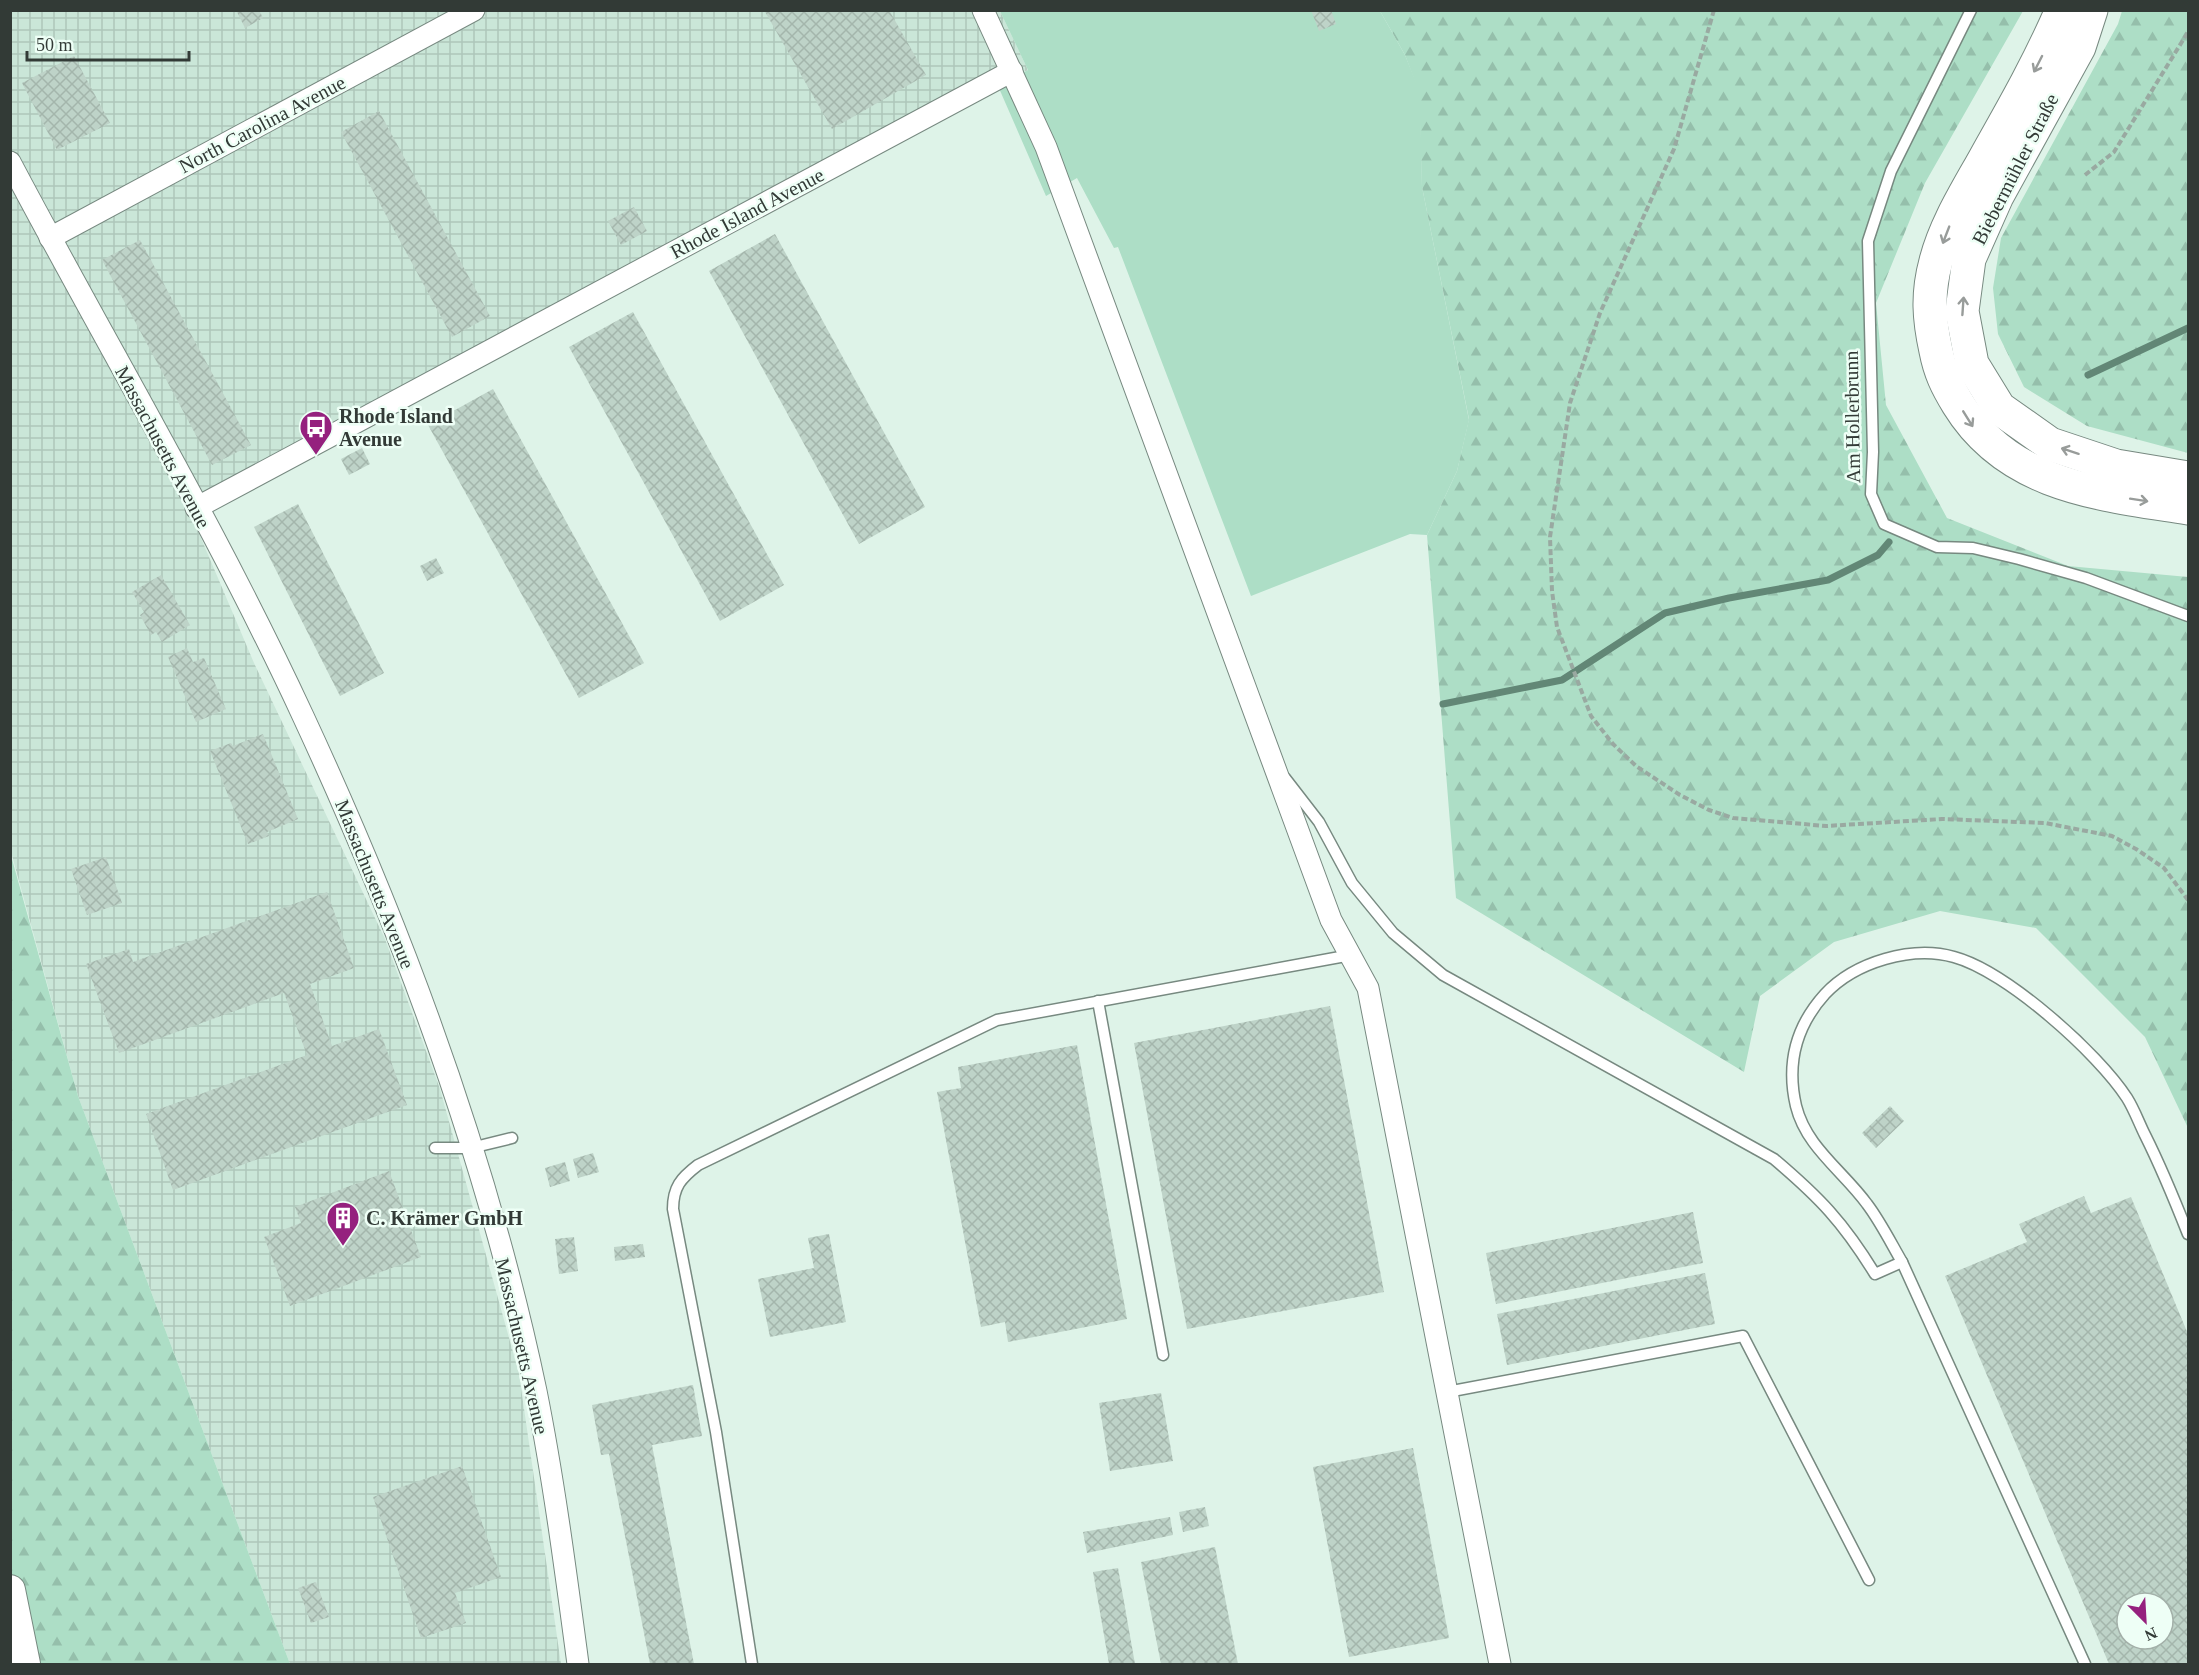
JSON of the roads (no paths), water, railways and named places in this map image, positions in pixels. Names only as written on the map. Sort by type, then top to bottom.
[{"type":"main road","points":[[2062,10],[2039,62],[1955,212],[1936,261],[1928,314],[1941,376],[1973,428],[1999,452],[2033,473],[2095,493],[2188,508]]},
{"type":"main road","name":"Biebermühler Straße","points":[[2091,10],[2079,47],[1997,196],[1969,259],[1962,311],[1972,364],[1999,408],[2050,444],[2116,466],[2188,478]]},
{"type":"main road","points":[[10,1590],[25,1665]]},
{"type":"street","name":"North Carolina Avenue","points":[[50,238],[474,10]]},
{"type":"street","points":[[983,10],[1046,147],[1331,920],[1368,988],[1500,1665]]},
{"type":"street","name":"Rhode Island Avenue","points":[[196,508],[1012,71]]},
{"type":"street","name":"Massachusetts Avenue","points":[[10,162],[280,667],[343,805],[429,1022],[471,1148],[517,1313],[536,1392],[579,1665]]},
{"type":"lane","name":"Am Hollerbrunn","points":[[1971,10],[1891,171],[1868,241],[1873,452],[1871,494],[1884,524],[1937,547],[1973,548],[2019,559],[2086,578],[2188,616]]},
{"type":"lane","points":[[1271,759],[1319,822],[1352,883],[1393,933],[1443,975],[1774,1159],[1819,1197],[1849,1233],[1875,1274],[1902,1262]]},
{"type":"lane","points":[[2085,1665],[1902,1262],[1867,1203],[1818,1150],[1796,1108],[1791,1070],[1796,1038],[1813,1007],[1838,980],[1874,963],[1914,952],[1955,957],[2002,980],[2083,1044],[2128,1099],[2165,1176],[2188,1234]]},
{"type":"lane","points":[[752,1665],[716,1432],[673,1209],[673,1192],[683,1177],[698,1165],[997,1020],[1352,955]]},
{"type":"lane","points":[[1098,1002],[1163,1355]]},
{"type":"lane","points":[[435,1148],[471,1148],[512,1138]]},
{"type":"lane","points":[[1446,1392],[1743,1336],[1869,1580]]},
{"type":"waterway","points":[[2088,375],[2188,328]]},
{"type":"waterway","points":[[1443,704],[1562,680],[1665,613],[1729,598],[1828,580],[1878,555],[1889,542]]},
{"type":"place","name":"Rhode Island Avenue","points":[[316,456]]},
{"type":"place","name":"C. Krämer GmbH","points":[[343,1247]]}]
